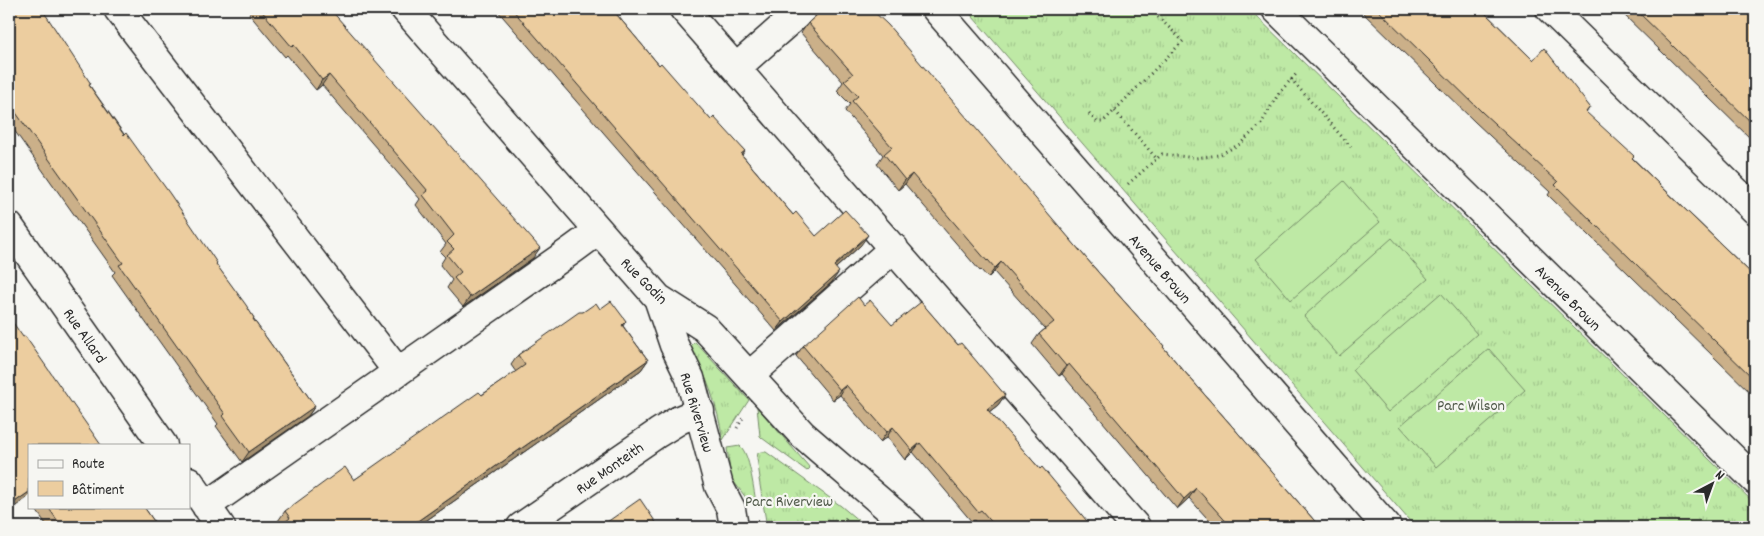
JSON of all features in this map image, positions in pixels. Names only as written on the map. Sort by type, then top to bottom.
[{"type":"street","points":[[118,9],[398,372]]},
{"type":"street","name":"Rue Godin","points":[[405,9],[658,298],[705,328],[802,434],[910,527]]},
{"type":"street","points":[[684,9],[1136,527]]},
{"type":"street","points":[[736,68],[803,9]]},
{"type":"street","name":"Avenue Brown","points":[[936,9],[1387,527]]},
{"type":"street","name":"Avenue Brown","points":[[1276,9],[1755,480]]},
{"type":"street","points":[[1550,9],[1755,210]]},
{"type":"street","name":"Rue Allard","points":[[9,226],[162,444]]},
{"type":"street","points":[[190,482],[213,516],[398,372],[598,231]]},
{"type":"street","points":[[749,376],[894,248]]},
{"type":"street","name":"Rue Riverview","points":[[658,298],[674,345],[690,378],[719,486],[731,509],[734,527]]},
{"type":"street","name":"Rue Monteith","points":[[521,527],[658,433],[679,420],[700,411]]},
{"type":"path","points":[[1089,114],[1097,122],[1103,122],[1183,41],[1150,9]]},
{"type":"path","points":[[1122,189],[1162,154],[1196,158],[1219,155],[1240,144],[1260,124],[1279,93],[1303,66]]},
{"type":"path","points":[[1291,79],[1352,147]]},
{"type":"path","points":[[1115,110],[1157,159]]},
{"type":"path","points":[[732,436],[746,412]]},
{"type":"path","points":[[840,527],[852,509]]},
{"type":"green space","name":"Parc Wilson","points":[[966,9],[1249,9],[1755,504],[1755,527],[1415,527]]},
{"type":"green space","points":[[1344,181],[1380,222],[1291,300],[1256,259]]},
{"type":"green space","points":[[1392,238],[1428,279],[1339,356],[1304,316]]},
{"type":"green space","points":[[1441,293],[1477,334],[1388,412],[1352,370]]},
{"type":"green space","points":[[695,342],[749,400],[723,440],[711,392],[690,347]]},
{"type":"green space","points":[[1489,349],[1525,390],[1436,467],[1400,426]]},
{"type":"green space","points":[[757,407],[810,468],[807,471],[760,436]]},
{"type":"green space","points":[[740,446],[749,463],[756,501],[750,503],[731,478],[727,448]]},
{"type":"green space","name":"Parc Riverview","points":[[766,452],[841,506],[866,527],[767,527],[757,458],[758,453]]},
{"type":"building","points":[[9,9],[42,9],[91,84],[89,85],[124,135],[126,133],[170,194],[216,264],[246,305],[253,319],[315,406],[249,452],[223,416],[225,414],[119,265],[123,263],[9,103]]},
{"type":"building","points":[[260,9],[330,9],[540,248],[470,297],[454,278],[461,272],[447,255],[454,249],[447,242],[454,235],[423,195],[428,191],[329,75],[322,80],[294,45],[292,47]]},
{"type":"building","points":[[512,9],[612,9],[659,65],[661,63],[711,120],[714,117],[745,151],[741,154],[793,215],[796,212],[816,236],[845,210],[868,235],[834,266],[839,272],[783,322]]},
{"type":"building","points":[[822,9],[871,9],[888,25],[1098,272],[1320,527],[1231,527],[1196,488],[1184,499],[1069,364],[1066,366],[1039,334],[1054,322],[1001,262],[995,268],[987,261],[912,174],[905,180],[884,154],[892,147],[852,101],[858,96],[844,81],[853,74],[808,23]]},
{"type":"building","points":[[1377,9],[1481,9],[1533,60],[1544,48],[1590,107],[1586,112],[1634,156],[1632,158],[1755,277],[1755,380],[1555,185],[1558,182],[1482,112]]},
{"type":"building","points":[[1635,9],[1755,9],[1755,126]]},
{"type":"building","points":[[858,297],[864,305],[870,300],[892,325],[921,302],[958,345],[961,343],[1005,395],[987,409],[1040,469],[1042,467],[1092,527],[996,527],[981,510],[978,512],[920,443],[912,450],[893,427],[887,432],[846,385],[840,390],[803,346]]},
{"type":"building","points":[[611,301],[626,321],[622,325],[648,360],[409,527],[289,527],[285,522],[290,518],[285,511],[345,467],[354,480],[479,392],[482,395],[525,365],[518,355],[579,312],[583,312],[596,303],[600,309]]},
{"type":"building","points":[[9,317],[23,337],[25,336],[100,444],[28,444],[28,493],[9,506]]},
{"type":"building","points":[[640,499],[659,527],[600,527]]},
{"type":"building","points":[[49,508],[145,508],[158,527],[62,527]]},
{"type":"building","points":[[1727,522],[1733,527],[1722,527]]}]
